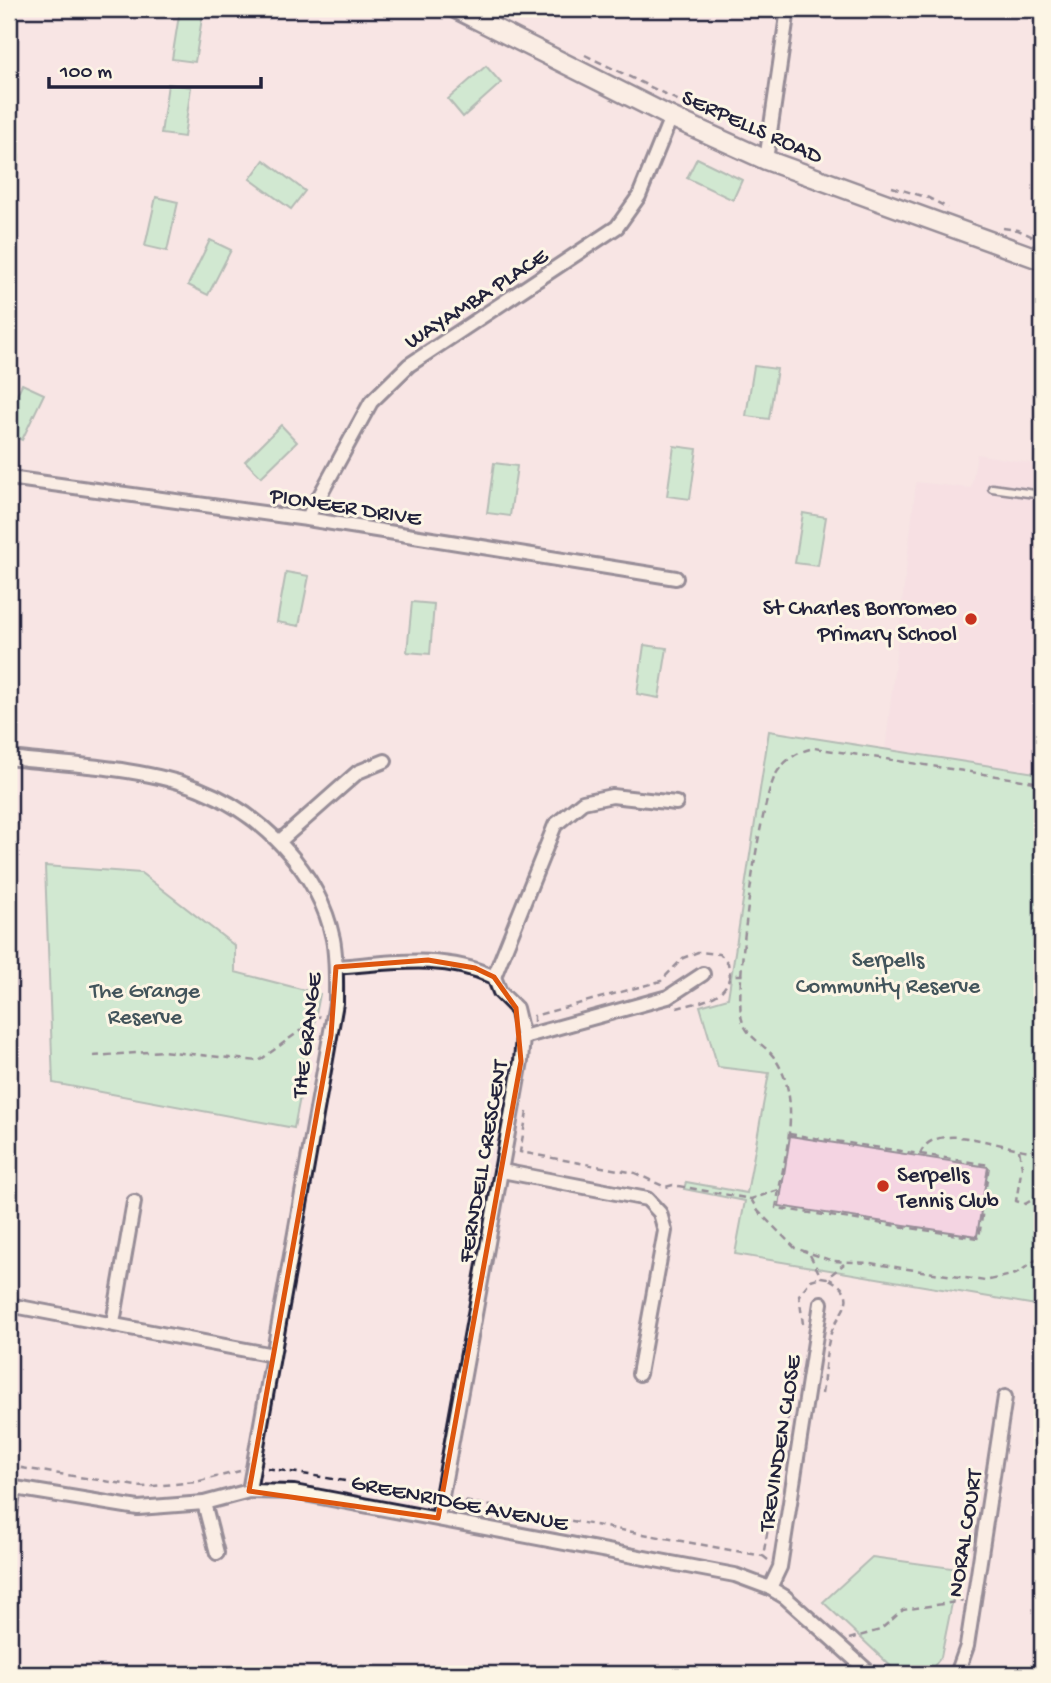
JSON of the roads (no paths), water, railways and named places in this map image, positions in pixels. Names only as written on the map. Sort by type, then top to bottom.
[{"type":"street","name":"SERPELLS ROAD","points":[[456,9],[482,15],[671,117],[766,160],[1042,260]]},
{"type":"street","points":[[766,160],[788,9]]},
{"type":"street","name":"WAYAMBA PLACE","points":[[307,519],[371,402],[409,365],[617,227],[639,196],[671,117]]},
{"type":"street","points":[[9,177],[11,156]]},
{"type":"street","name":"PIONEER DRIVE","points":[[9,478],[307,519],[676,578]]},
{"type":"street","name":"THE GRANGE","points":[[9,758],[125,773],[198,789],[230,804],[280,841],[308,879],[323,909],[332,938],[336,967],[335,1003],[249,1490]]},
{"type":"street","points":[[280,841],[358,772],[386,761]]},
{"type":"street","points":[[336,967],[428,960],[454,962],[494,977],[555,825],[583,802],[612,796],[676,803]]},
{"type":"street","points":[[523,1037],[668,997],[703,974]]},
{"type":"street","name":"FERNDELL CRESCENT","points":[[438,1518],[502,1171],[523,1037],[516,1008],[500,992],[494,977]]},
{"type":"street","points":[[502,1171],[647,1199],[660,1213],[665,1231],[639,1374]]},
{"type":"street","points":[[113,1323],[134,1202]]},
{"type":"street","name":"TREVINDEN CLOSE","points":[[770,1588],[778,1570],[821,1303]]},
{"type":"street","points":[[9,1305],[273,1355]]},
{"type":"street","name":"NORAL COURT","points":[[957,1674],[967,1646],[1005,1397]]},
{"type":"street","points":[[9,1520],[11,1487]]},
{"type":"street","name":"GREENRIDGE AVENUE","points":[[11,1487],[138,1508],[204,1503],[249,1490],[294,1492],[735,1575],[770,1588],[871,1674]]},
{"type":"street","points":[[204,1503],[217,1553]]},
{"type":"lane","points":[[992,488],[1042,495]]},
{"type":"place","name":"St Charles Borromeo Primary School","points":[[971,619]]},
{"type":"place","name":"Serpells Tennis Club","points":[[883,1186]]},
{"type":"park label","name":"Serpells Community Reserve","points":[[888,971]]},
{"type":"park label","name":"The Grange Reserve","points":[[145,1002]]}]
